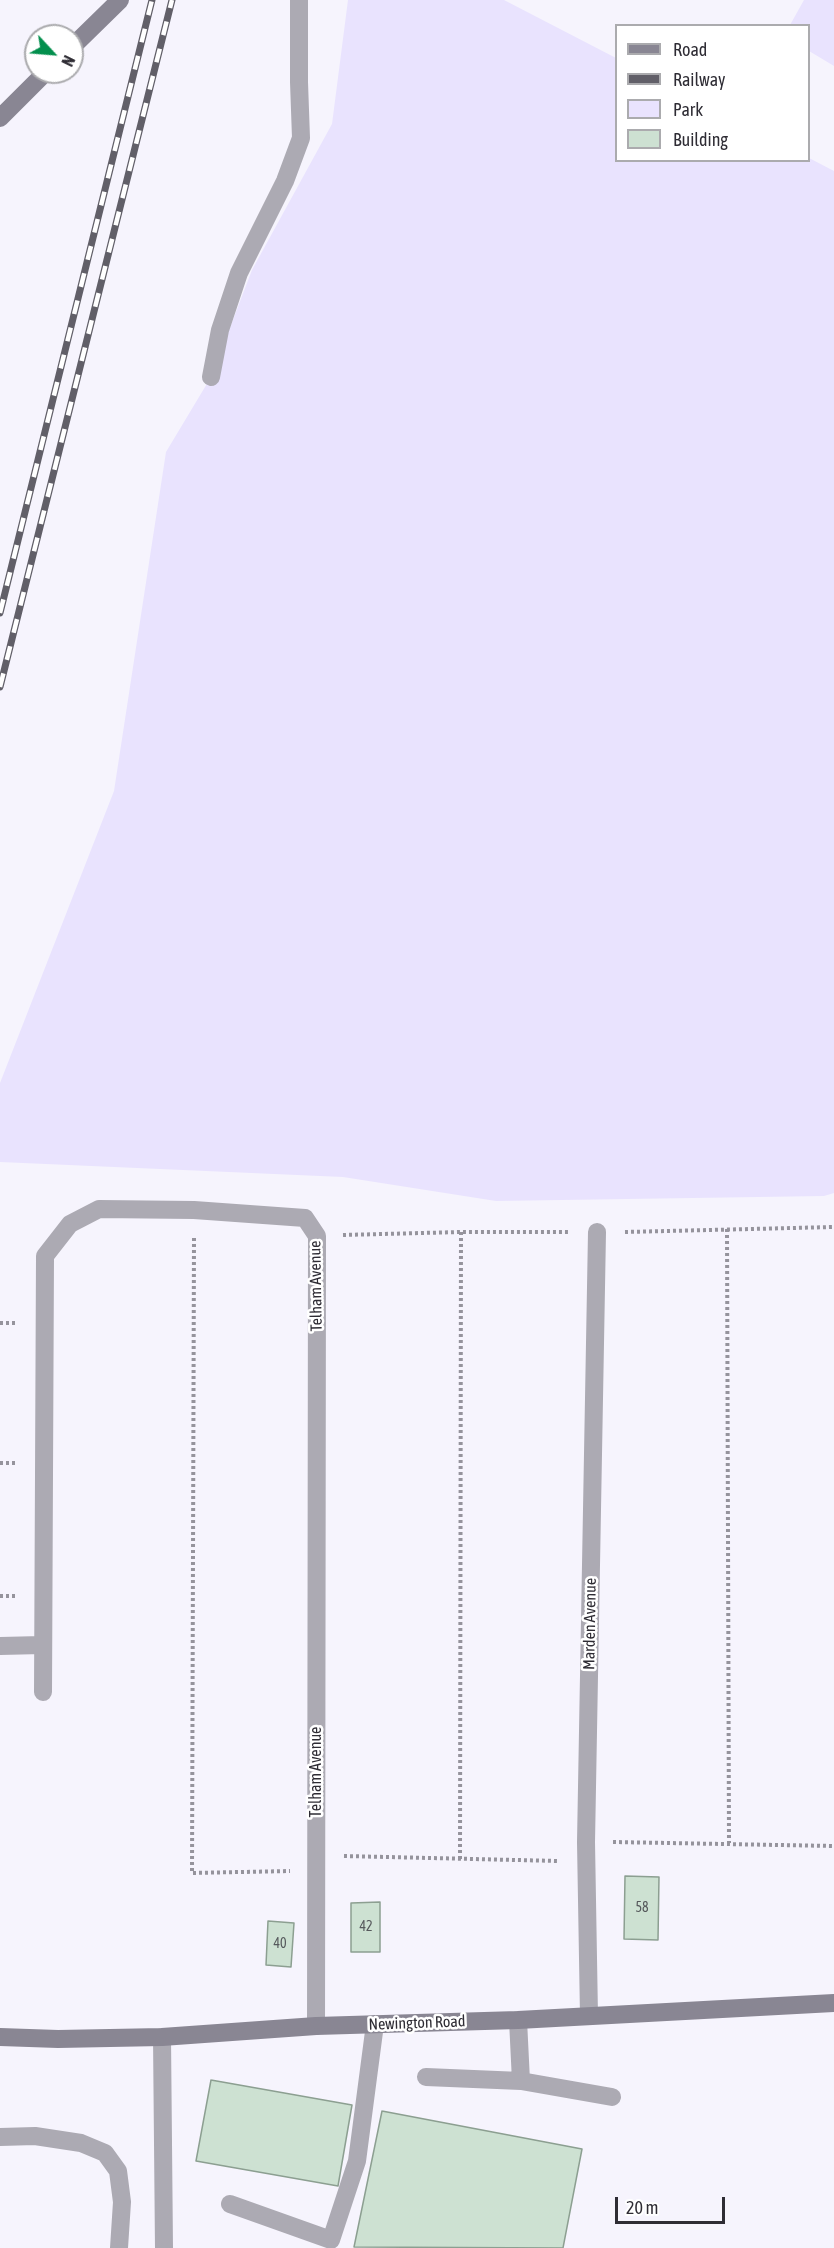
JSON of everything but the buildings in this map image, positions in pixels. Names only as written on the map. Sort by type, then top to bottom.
[{"type":"main road","points":[[84,35],[120,0]]},
{"type":"main road","points":[[0,118],[34,84]]},
{"type":"main road","name":"Newington Road","points":[[0,2037],[58,2039],[162,2037],[316,2026],[518,2020],[834,2003]]},
{"type":"street","points":[[211,377],[220,330],[239,273],[285,181],[301,138],[299,0]]},
{"type":"street","name":"Telham Avenue","points":[[43,1692],[45,1256],[70,1224],[99,1209],[194,1210],[304,1218],[317,1236],[316,2026]]},
{"type":"street","name":"Marden Avenue","points":[[589,2016],[586,1842],[597,1232]]},
{"type":"street","points":[[0,1646],[42,1645]]},
{"type":"street","points":[[518,2020],[520,2081]]},
{"type":"street","points":[[230,2204],[331,2240],[357,2161],[375,2024]]},
{"type":"street","points":[[162,2037],[164,2248]]},
{"type":"street","points":[[426,2078],[520,2081],[612,2097]]},
{"type":"street","points":[[0,2137],[35,2136],[81,2143],[105,2153],[118,2171],[122,2202],[119,2248]]},
{"type":"path","points":[[194,1210],[192,1873],[316,1863],[460,1859],[587,1862]]},
{"type":"path","points":[[727,1229],[729,1843]]},
{"type":"path","points":[[460,1859],[461,1232]]},
{"type":"path","points":[[586,1842],[834,1846]]},
{"type":"green space","points":[[348,0],[504,0],[615,57],[615,162],[810,162],[810,159],[834,171],[834,1193],[824,1196],[496,1201],[343,1177],[0,1162],[0,1083],[114,791],[166,452],[211,377],[252,270],[332,124]]},
{"type":"green space","points":[[804,0],[834,0],[834,66],[810,52],[810,24],[791,24]]},
{"type":"railway","points":[[0,613],[152,0]]},
{"type":"railway","points":[[0,687],[172,0]]}]
